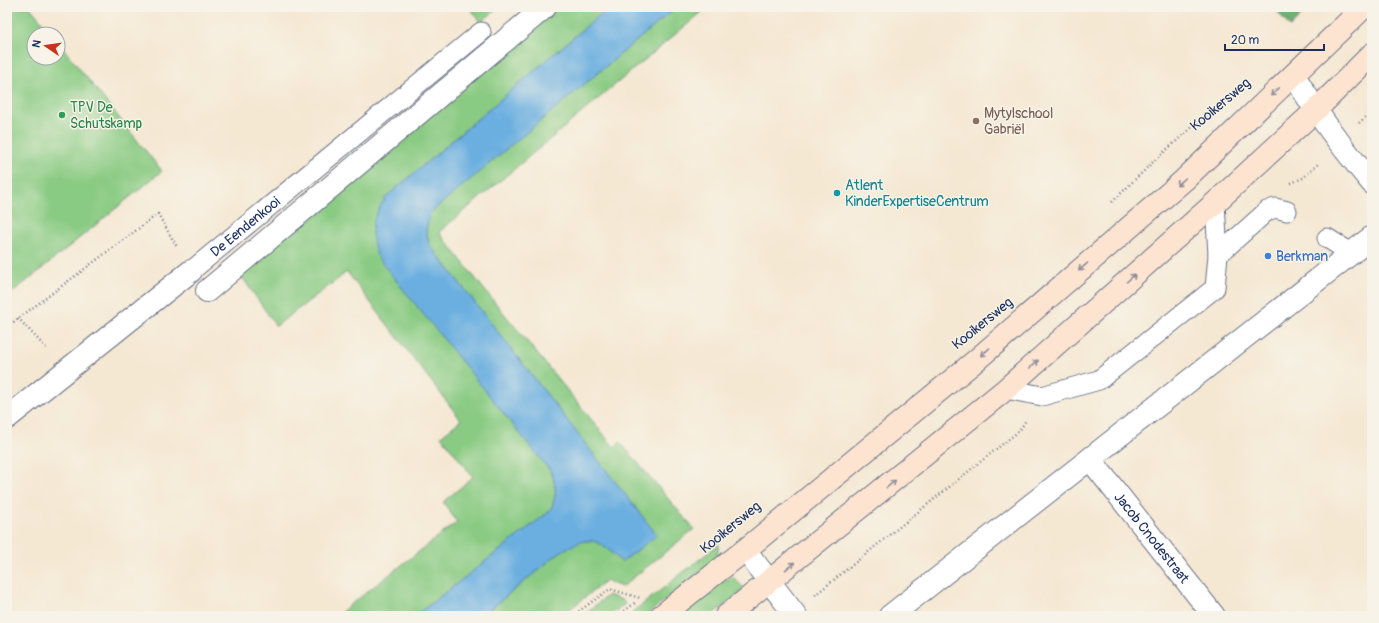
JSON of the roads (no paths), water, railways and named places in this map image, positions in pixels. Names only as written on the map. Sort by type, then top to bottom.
[{"type":"street","name":"De Eendenkooi","points":[[207,292],[545,7]]},
{"type":"street","name":"Kooikersweg","points":[[661,616],[745,550],[974,362],[1184,180],[1364,7]]},
{"type":"street","points":[[726,616],[770,582],[1006,389],[1216,203],[1315,111],[1372,54]]},
{"type":"street","points":[[1294,75],[1315,111],[1338,144],[1372,183]]},
{"type":"street","points":[[890,616],[1372,237]]},
{"type":"street","name":"De Eendenkooi","points":[[7,418],[191,271]]},
{"type":"street","name":"Jacob Cnodestraat","points":[[1090,459],[1214,616]]},
{"type":"street","points":[[745,550],[796,616]]},
{"type":"lane","name":"De Eendenkooi","points":[[191,271],[481,32]]},
{"type":"lane","points":[[1006,389],[1042,396],[1099,380],[1215,288],[1218,255],[1216,203]]},
{"type":"lane","points":[[1218,255],[1267,211],[1275,208],[1287,212]]},
{"type":"lane","points":[[1327,238],[1351,253]]},
{"type":"water","points":[[609,7],[677,7],[430,213],[426,230],[429,244],[657,535],[622,562],[606,548],[594,541],[580,542],[571,546],[560,552],[482,616],[415,616],[550,511],[554,501],[555,487],[551,472],[378,258],[372,233],[374,219],[386,197]]},
{"type":"place","name":"TPV De Schutskamp","points":[[62,115]]},
{"type":"place","name":"Mytylschool Gabriël","points":[[976,121]]},
{"type":"place","name":"Atlent KinderExpertiseCentrum","points":[[837,193]]},
{"type":"place","name":"Berkman","points":[[1268,256]]}]
